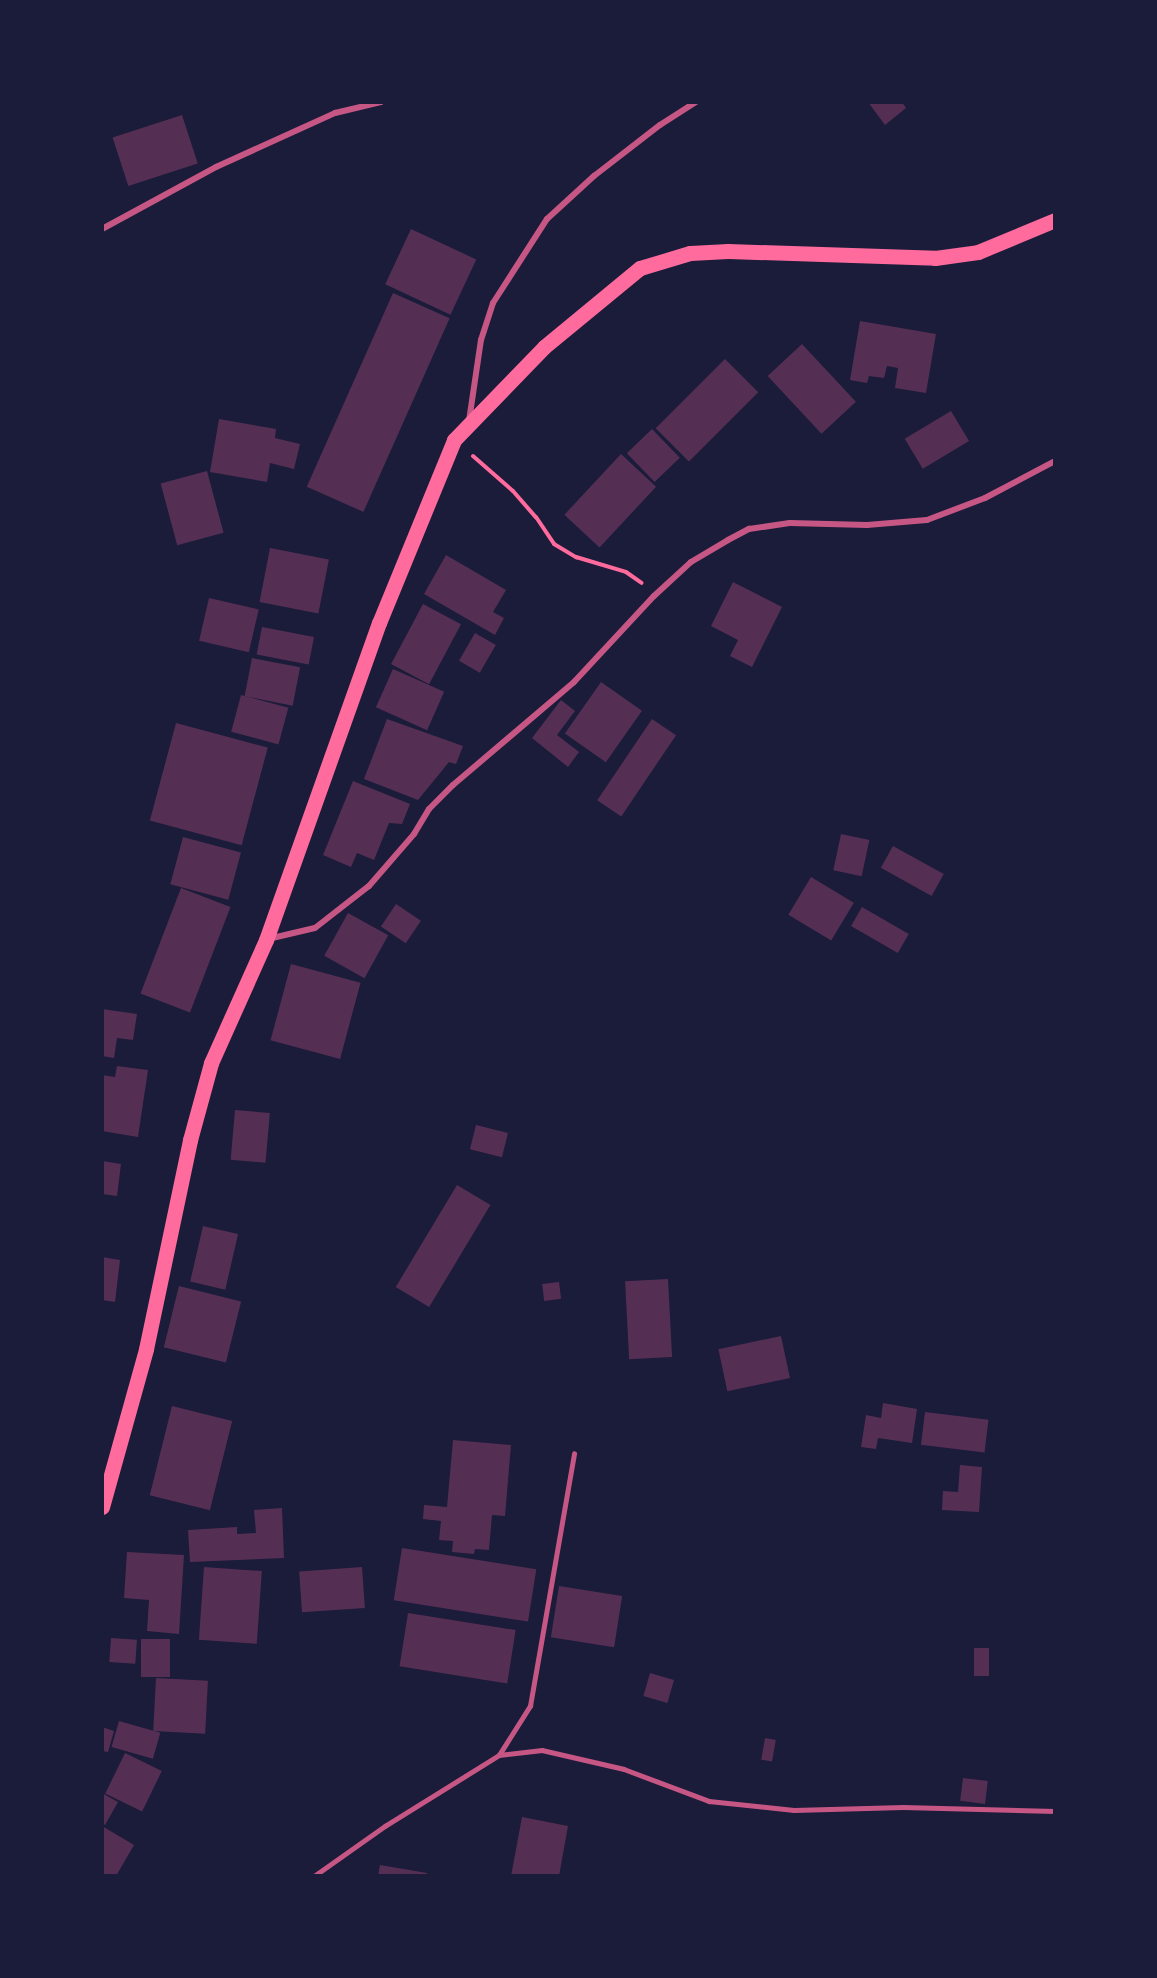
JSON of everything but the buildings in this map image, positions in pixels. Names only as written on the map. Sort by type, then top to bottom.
[{"type":"main road","points":[[102,1507],[146,1349],[190,1140],[211,1063],[266,940],[379,623],[454,440],[544,347],[640,268],[690,253],[728,251],[935,258],[978,252],[1055,220]]},
{"type":"street","points":[[102,229],[216,167],[335,113],[381,102]]},
{"type":"street","points":[[468,424],[480,340],[493,303],[542,228],[594,176],[660,125],[696,102]]},
{"type":"street","points":[[266,940],[315,928],[369,886],[414,834],[429,809],[476,764],[574,682],[599,652],[691,562],[749,529],[790,523],[867,525],[927,520],[985,498],[1055,461]]},
{"type":"lane","points":[[499,1755],[530,1706],[574,1454]]},
{"type":"lane","points":[[314,1876],[384,1826],[499,1755],[542,1750],[624,1769],[709,1801],[783,1809],[903,1807],[1055,1811]]},
{"type":"path","points":[[454,440],[513,491],[554,544],[576,557],[626,573],[656,594]]}]
